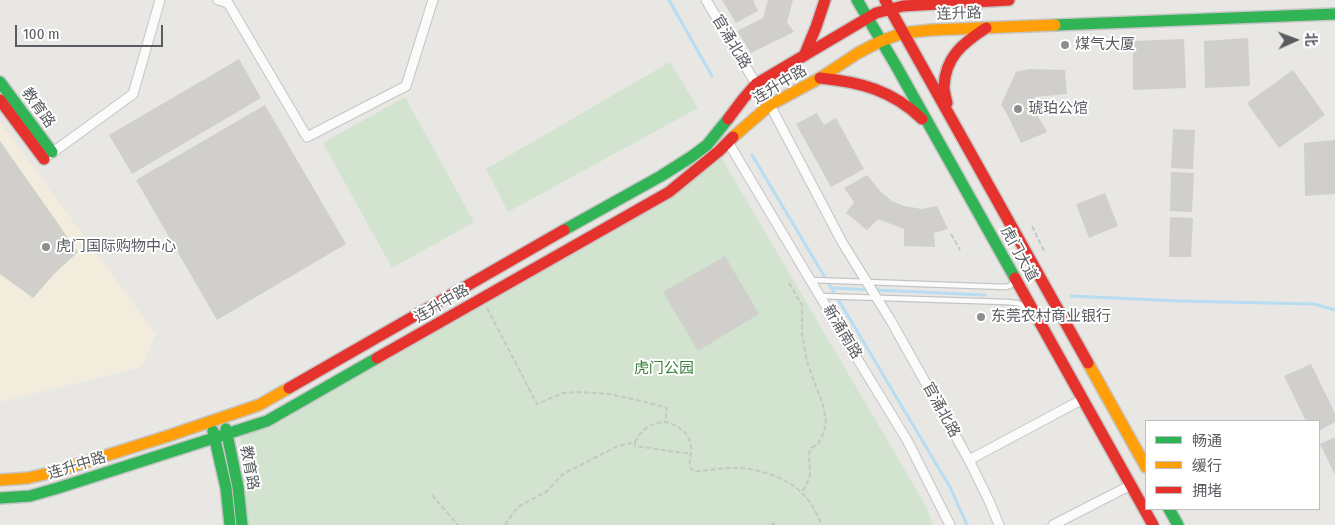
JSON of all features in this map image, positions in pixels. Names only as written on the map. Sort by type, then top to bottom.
[{"type":"main road","points":[[804,56],[825,0]]},
{"type":"main road","name":"虎门大道","points":[[857,0],[933,130],[1153,525]]},
{"type":"main road","name":"连升路","points":[[845,32],[887,4],[911,6],[1009,0]]},
{"type":"main road","name":"虎门大道","points":[[887,4],[1145,466]]},
{"type":"main road","name":"连升路","points":[[858,53],[881,40],[904,33],[1335,14]]},
{"type":"main road","points":[[948,113],[944,88],[947,71],[954,54],[968,40],[986,28]]},
{"type":"main road","name":"连升中路","points":[[0,480],[28,478],[54,472],[260,405],[661,176],[708,144],[746,94],[756,84],[845,32]]},
{"type":"main road","name":"连升中路","points":[[0,498],[30,496],[58,488],[267,421],[669,192],[770,105],[820,78],[858,53]]},
{"type":"main road","points":[[820,78],[848,81],[872,88],[894,98],[915,112],[933,130]]},
{"type":"main road","name":"教育路","points":[[0,82],[48,156]]},
{"type":"main road","name":"教育路","points":[[0,100],[48,156]]},
{"type":"main road","name":"教育路","points":[[223,417],[238,486],[242,525]]},
{"type":"main road","name":"教育路","points":[[210,422],[226,488],[230,525]]},
{"type":"main road","points":[[1170,510],[1178,525]]},
{"type":"street","points":[[48,156],[134,94],[160,0]]},
{"type":"street","points":[[218,0],[228,3],[307,137],[406,86],[433,0]]},
{"type":"street","name":"官涌北路","points":[[706,0],[756,84]]},
{"type":"street","points":[[770,105],[842,242],[867,282]]},
{"type":"street","name":"新涌南路","points":[[728,142],[815,280],[907,440],[950,525]]},
{"type":"street","name":"官涌北路","points":[[867,282],[969,460],[999,525]]},
{"type":"street","points":[[969,460],[1083,399]]},
{"type":"street","points":[[1054,525],[1131,485]]},
{"type":"lane","points":[[815,280],[1005,287],[1012,284],[1014,275]]},
{"type":"lane","points":[[824,296],[1007,302],[1025,306],[1035,313]]},
{"type":"path","points":[[1032,226],[1046,253]]},
{"type":"path","points":[[951,234],[960,250]]},
{"type":"path","points":[[789,283],[802,305],[802,334],[807,362],[823,405],[826,421],[824,432],[818,444],[811,448],[809,454],[810,475],[806,486],[801,492]]},
{"type":"path","points":[[487,308],[537,404],[563,392],[609,394],[641,400],[667,408],[665,422]]},
{"type":"path","points":[[635,442],[639,434],[646,427],[654,423],[671,423],[679,427],[686,434],[691,445],[690,467],[694,471],[733,468],[758,470],[782,479],[801,492],[814,508],[822,525]]},
{"type":"path","points":[[635,442],[635,446],[692,454]]},
{"type":"path","points":[[504,525],[512,513],[521,505],[546,492],[563,474],[618,446],[635,442]]},
{"type":"path","points":[[432,495],[458,525]]},
{"type":"path","points":[[772,525],[773,523],[775,525]]},
{"type":"shaded area","name":"虎门国际购物中心","points":[[0,122],[156,334],[142,367],[0,402]]},
{"type":"green space","points":[[670,62],[698,108],[508,212],[486,169]]},
{"type":"green space","points":[[405,97],[474,222],[392,268],[323,143]]},
{"type":"green space","name":"虎门公园","points":[[721,157],[926,506],[933,525],[248,525],[240,433]]},
{"type":"building","points":[[722,0],[753,0],[758,11],[736,23]]},
{"type":"building","points":[[768,0],[793,0],[787,22],[794,32],[751,53],[737,31],[763,18]]},
{"type":"building","points":[[1248,38],[1250,86],[1205,88],[1204,41]]},
{"type":"building","points":[[1184,39],[1186,88],[1133,90],[1133,41]]},
{"type":"building","points":[[239,59],[261,98],[132,174],[109,135]]},
{"type":"building","name":"琥珀公馆","points":[[1029,69],[1065,70],[1067,94],[1035,97],[1031,104],[1047,132],[1021,143],[1001,105],[1016,72]]},
{"type":"building","points":[[1293,70],[1325,115],[1279,148],[1247,103]]},
{"type":"building","points":[[265,105],[346,244],[217,320],[136,180]]},
{"type":"building","points":[[817,113],[824,125],[836,118],[864,169],[831,187],[796,124]]},
{"type":"building","points":[[1173,129],[1195,130],[1193,169],[1171,168]]},
{"type":"building","points":[[1335,140],[1335,194],[1305,196],[1304,143]]},
{"type":"building","points":[[0,141],[78,252],[54,274],[33,298],[0,274]]},
{"type":"building","points":[[1171,172],[1194,173],[1192,212],[1170,211]]},
{"type":"building","points":[[867,175],[881,192],[892,201],[904,206],[922,209],[937,206],[948,229],[934,233],[935,247],[904,246],[904,229],[878,219],[867,230],[846,213],[854,202],[844,188]]},
{"type":"building","points":[[1105,193],[1118,226],[1089,238],[1076,204]]},
{"type":"building","points":[[1170,217],[1193,218],[1191,257],[1169,257]]},
{"type":"building","points":[[725,256],[759,314],[698,351],[663,292]]},
{"type":"building","points":[[1311,364],[1335,413],[1335,422],[1320,430],[1320,420],[1306,420],[1284,376]]},
{"type":"building","points":[[1335,437],[1335,475],[1320,444]]},
{"type":"waterway","points":[[669,0],[712,76]]},
{"type":"waterway","points":[[752,155],[950,487],[967,525]]},
{"type":"waterway","points":[[832,288],[985,295]]},
{"type":"waterway","points":[[1071,296],[1314,304],[1335,310]]},
{"type":"traffic: fast","points":[[857,0],[1015,278]]},
{"type":"traffic: fast","points":[[1055,25],[1335,14]]},
{"type":"traffic: fast","points":[[0,82],[52,152]]},
{"type":"traffic: fast","points":[[564,230],[661,176],[691,157],[707,145],[728,119]]},
{"type":"traffic: fast","points":[[0,498],[30,496],[58,488],[267,421],[377,358]]},
{"type":"traffic: fast","points":[[226,429],[238,487],[242,525]]},
{"type":"traffic: fast","points":[[213,431],[226,488],[230,525]]},
{"type":"traffic: fast","points":[[1170,510],[1178,525]]},
{"type":"traffic: slow","points":[[733,137],[770,105],[820,78],[858,53],[881,41],[903,33],[931,30],[1055,25]]},
{"type":"traffic: slow","points":[[1088,363],[1145,465]]},
{"type":"traffic: slow","points":[[0,480],[28,478],[54,472],[168,436],[259,405],[289,388]]},
{"type":"traffic: jam","points":[[804,56],[825,0]]},
{"type":"traffic: jam","points":[[885,0],[1088,363]]},
{"type":"traffic: jam","points":[[728,119],[756,84],[876,13],[903,6],[1009,0]]},
{"type":"traffic: jam","points":[[947,103],[944,87],[945,76],[952,59],[963,45],[986,28]]},
{"type":"traffic: jam","points":[[820,78],[849,82],[875,89],[899,101],[922,119]]},
{"type":"traffic: jam","points":[[0,100],[44,159]]},
{"type":"traffic: jam","points":[[377,358],[669,192],[733,137]]},
{"type":"traffic: jam","points":[[289,388],[564,230]]},
{"type":"traffic: jam","points":[[1015,278],[1153,525]]},
{"type":"place","name":"煤气大厦","points":[[1065,45]]},
{"type":"place","name":"琥珀公馆","points":[[1018,109]]},
{"type":"place","name":"虎门国际购物中心","points":[[46,247]]},
{"type":"place","name":"东莞农村商业银行","points":[[981,317]]}]
